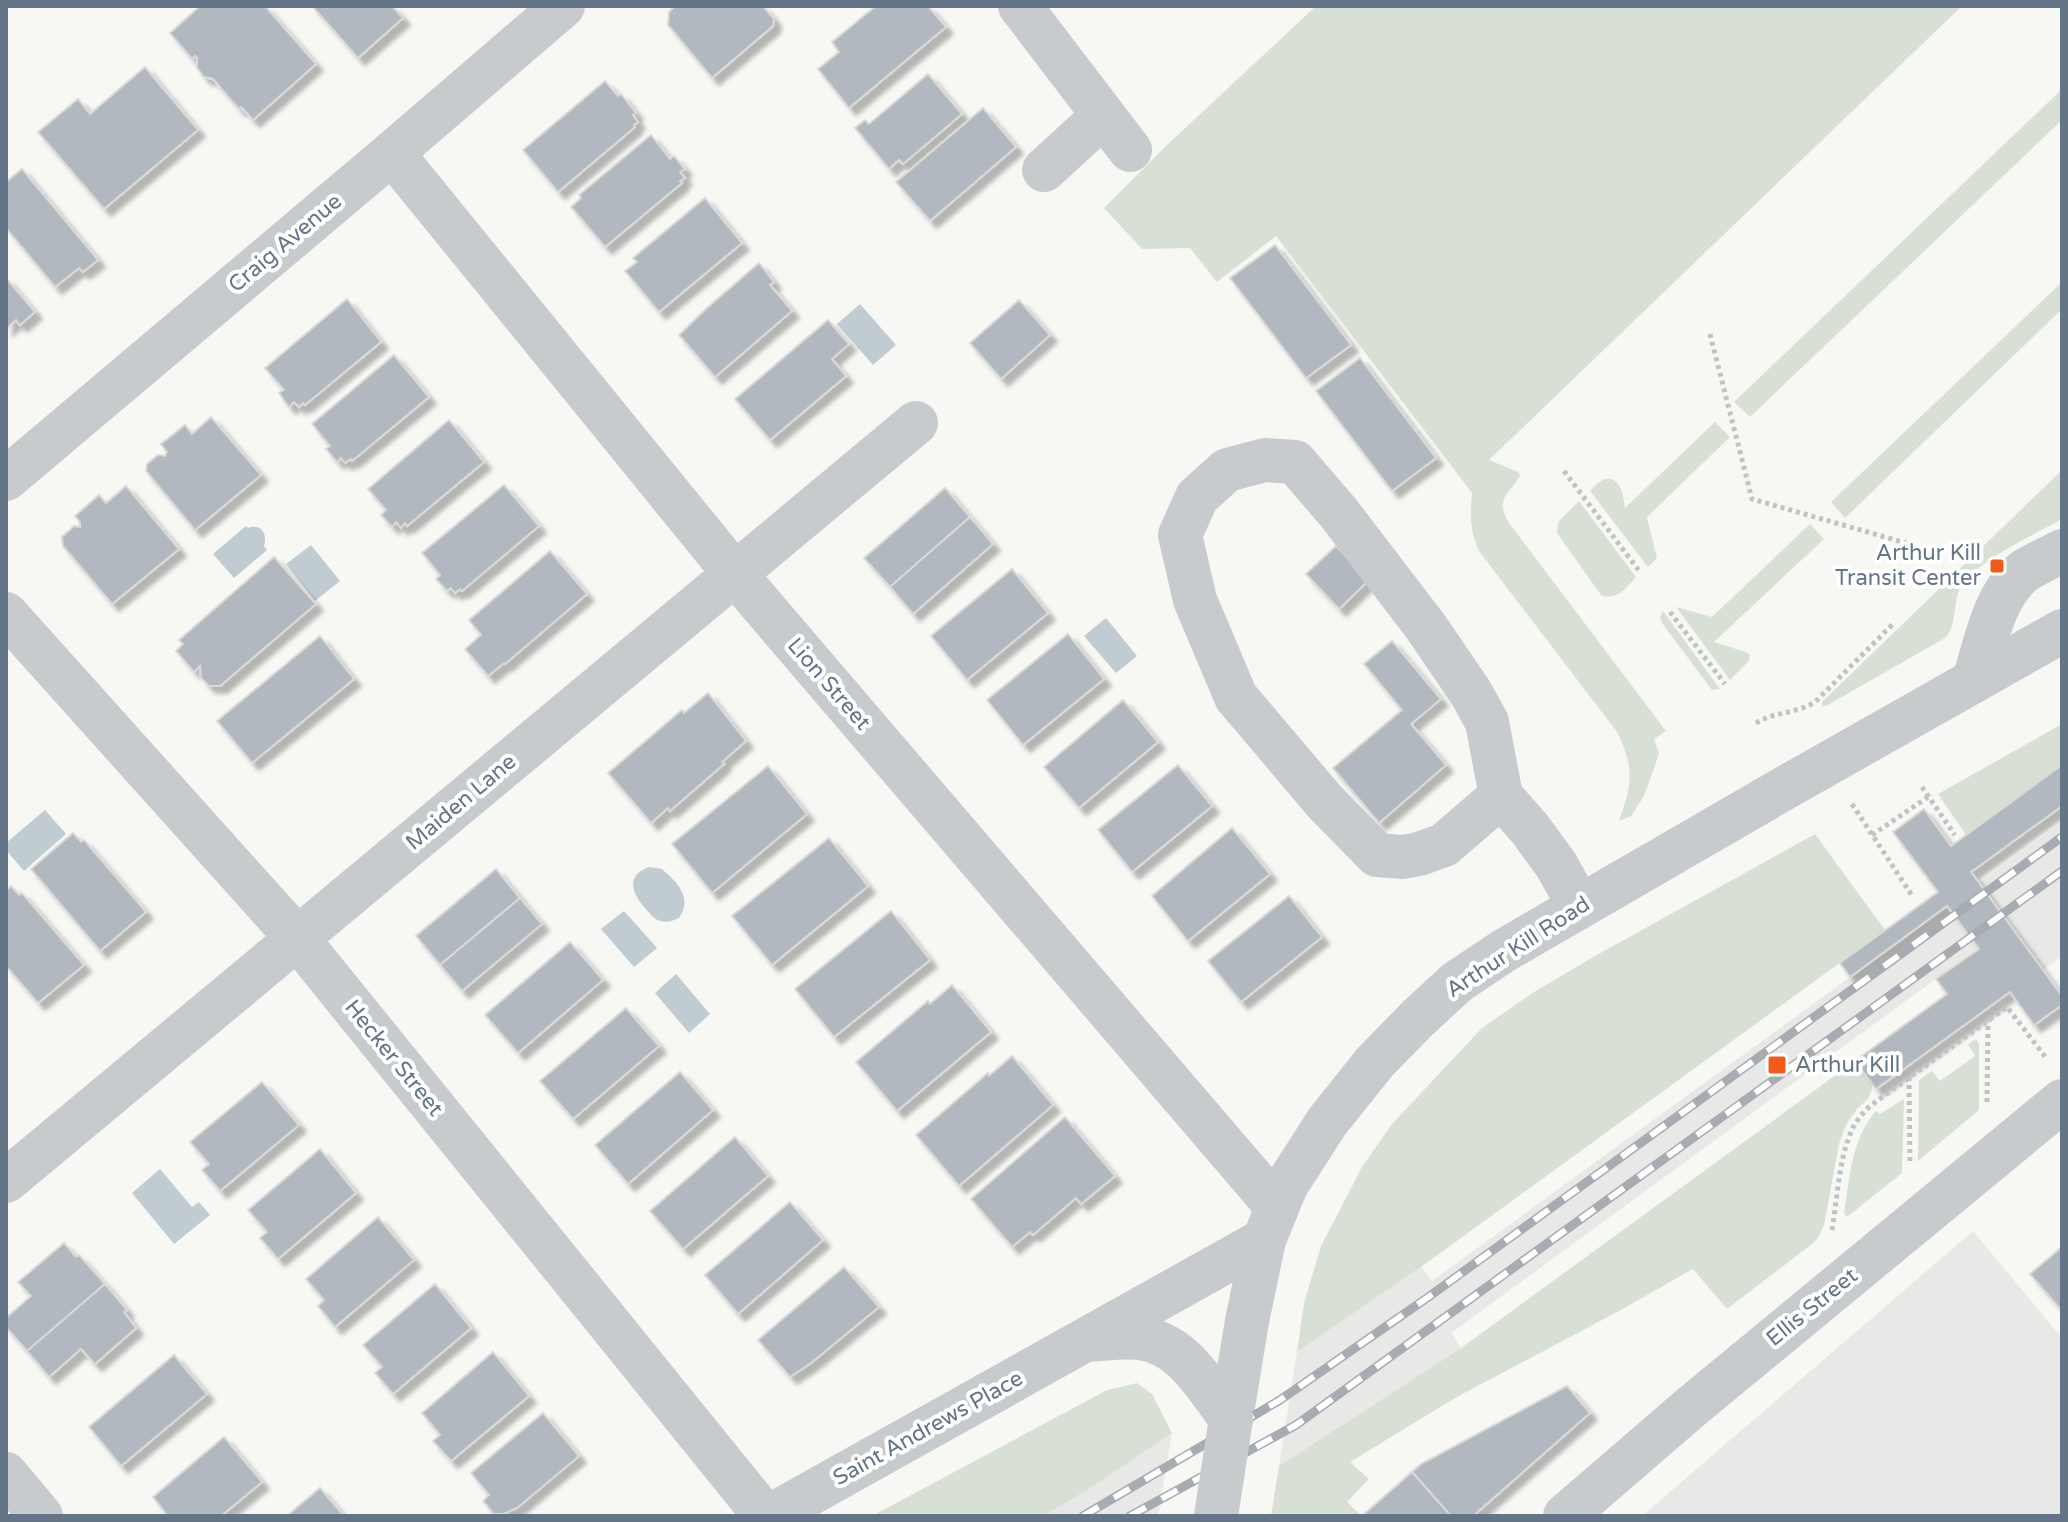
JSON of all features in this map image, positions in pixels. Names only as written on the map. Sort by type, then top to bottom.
[{"type":"street","name":"Craig Avenue","points":[[6,479],[563,6]]},
{"type":"street","points":[[1020,6],[1130,150]]},
{"type":"street","points":[[1044,170],[1103,116]]},
{"type":"street","name":"Lion Street","points":[[392,153],[1271,1223]]},
{"type":"street","name":"Maiden Lane","points":[[6,1181],[916,423]]},
{"type":"street","points":[[1501,796],[1444,845],[1419,854],[1403,857],[1377,855],[1359,839],[1236,697],[1195,600],[1180,535],[1197,497],[1227,470],[1265,460],[1295,462],[1391,581],[1471,693],[1487,722],[1501,796],[1557,866],[1579,906]]},
{"type":"street","points":[[1974,681],[2005,592],[2023,573],[2062,551]]},
{"type":"street","name":"Hecker Street","points":[[6,614],[297,938],[768,1516]]},
{"type":"street","name":"Arthur Kill Road","points":[[1216,1516],[1247,1321],[1271,1223],[1286,1186],[1327,1122],[1375,1062],[1457,982],[1505,950],[2062,631]]},
{"type":"street","name":"Ellis Street","points":[[1565,1516],[1690,1408],[2062,1101]]},
{"type":"street","name":"Saint Andrews Place","points":[[768,1516],[1086,1340],[1271,1223]]},
{"type":"street","name":"Saint Andrews Place","points":[[1086,1340],[1140,1338],[1165,1346],[1186,1361],[1231,1419]]},
{"type":"street","points":[[6,1474],[41,1516]]},
{"type":"path","points":[[1710,334],[1752,499],[1906,543]]},
{"type":"path","points":[[1564,471],[1640,572]]},
{"type":"path","points":[[1670,612],[1725,684]]},
{"type":"path","points":[[1756,723],[1815,702],[1894,623]]},
{"type":"path","points":[[1922,787],[1955,835]]},
{"type":"path","points":[[1872,835],[1928,797]]},
{"type":"path","points":[[1851,803],[1913,897]]},
{"type":"path","points":[[1831,1239],[1851,1132],[1870,1106],[2007,1007],[2047,1059]]},
{"type":"path","points":[[1987,1111],[1988,1021]]},
{"type":"path","points":[[1909,1077],[1910,1174]]},
{"type":"shaded area","points":[[1316,6],[1962,6],[1489,460],[1518,472],[1520,476],[1503,503],[1509,523],[1666,731],[1654,739],[1659,754],[1644,796],[1631,816],[1619,821],[1630,776],[1627,756],[1617,732],[1479,551],[1471,523],[1472,493],[1276,236],[1217,282],[1190,248],[1142,249],[1104,208]]},
{"type":"shaded area","points":[[2062,89],[2062,120],[1750,417],[1734,402]]},
{"type":"shaded area","points":[[2062,282],[2062,309],[1845,518],[1831,502]]},
{"type":"shaded area","points":[[860,304],[896,345],[873,365],[837,324]]},
{"type":"shaded area","points":[[1715,422],[1730,437],[1647,517],[1657,558],[1648,567],[1590,491],[1600,482],[1612,480],[1621,489],[1625,508]]},
{"type":"shaded area","points":[[2062,470],[2062,519],[2008,549],[1970,576],[1959,592],[1952,626],[1945,638],[1822,706],[1822,702]]},
{"type":"shaded area","points":[[1579,501],[1636,577],[1616,595],[1601,595],[1557,533],[1560,520]]},
{"type":"shaded area","points":[[1810,524],[1824,539],[1714,642],[1750,655],[1749,661],[1730,680],[1676,607],[1712,617]]},
{"type":"shaded area","points":[[246,526],[260,528],[267,550],[234,578],[213,554]]},
{"type":"shaded area","points":[[311,545],[340,581],[315,601],[286,564]]},
{"type":"shaded area","points":[[1663,611],[1720,689],[1712,690],[1662,623],[1660,617]]},
{"type":"shaded area","points":[[1106,618],[1137,656],[1116,673],[1084,636]]},
{"type":"shaded area","points":[[2062,724],[2062,765],[1966,835],[1938,794]]},
{"type":"shaded area","points":[[45,810],[66,834],[24,871],[6,850],[6,843]]},
{"type":"shaded area","points":[[2062,823],[2062,956],[2043,970],[2023,943],[2000,956],[1988,941],[1451,1333],[1461,1348],[1279,1466],[1297,1352],[1421,1267],[1432,1281]]},
{"type":"shaded area","points":[[1815,834],[1885,930],[1421,1267],[1297,1352],[1304,1303],[1321,1246],[1362,1167],[1392,1124],[1482,1028],[1534,992],[1595,956]]},
{"type":"shaded area","points":[[649,867],[662,869],[682,891],[684,904],[679,918],[667,922],[658,920],[637,897],[633,885],[636,875]]},
{"type":"shaded area","points":[[624,911],[657,948],[634,967],[601,929]]},
{"type":"shaded area","points":[[676,974],[710,1014],[689,1033],[655,993]]},
{"type":"shaded area","points":[[1976,1039],[1979,1044],[1979,1110],[1918,1161],[1919,1080],[1932,1071],[1940,1081],[1975,1056],[1968,1044]]},
{"type":"shaded area","points":[[1855,1061],[1872,1084],[1872,1089],[1868,1099],[1846,1125],[1839,1144],[1824,1225],[1812,1244],[1727,1309],[1693,1269],[1455,1398],[1350,1462],[1369,1479],[1347,1502],[1362,1516],[1271,1516],[1279,1466],[1461,1348]]},
{"type":"shaded area","points":[[1904,1099],[1902,1173],[1847,1217],[1844,1213],[1850,1173],[1861,1134],[1876,1111],[1880,1114]]},
{"type":"shaded area","points":[[160,1169],[192,1207],[199,1202],[210,1215],[174,1244],[132,1193]]},
{"type":"shaded area","points":[[1973,1231],[2062,1338],[2062,1516],[1642,1516]]},
{"type":"shaded area","points":[[1137,1383],[1152,1394],[1172,1433],[1044,1516],[872,1516],[1107,1390]]},
{"type":"shaded area","points":[[1172,1433],[1158,1516],[1044,1516],[1089,1489]]},
{"type":"building","points":[[200,6],[265,6],[316,64],[253,120],[213,79],[204,77],[197,68],[197,58],[192,59],[170,33]]},
{"type":"building","points":[[312,6],[392,6],[403,18],[358,58]]},
{"type":"building","points":[[675,6],[763,6],[774,19],[773,26],[712,78],[668,25],[669,12]]},
{"type":"building","points":[[876,6],[928,6],[946,27],[849,108],[818,69],[839,52],[832,42]]},
{"type":"building","points":[[145,67],[198,130],[104,209],[38,132],[78,99],[90,114]]},
{"type":"building","points":[[928,74],[962,114],[903,164],[899,160],[889,169],[855,128],[865,120],[869,124]]},
{"type":"building","points":[[605,81],[618,96],[621,94],[636,113],[633,115],[638,122],[558,192],[523,150]]},
{"type":"building","points":[[983,108],[1016,147],[930,221],[896,182]]},
{"type":"building","points":[[651,135],[670,159],[674,156],[685,169],[680,172],[685,178],[605,247],[571,207],[581,198],[579,195]]},
{"type":"building","points":[[22,169],[98,260],[83,272],[79,268],[55,287],[6,228],[6,182]]},
{"type":"building","points":[[705,198],[742,243],[659,312],[625,271],[637,262],[633,258]]},
{"type":"building","points":[[1275,245],[1351,345],[1306,378],[1230,278]]},
{"type":"building","points":[[759,263],[774,282],[770,285],[792,311],[715,377],[679,335]]},
{"type":"building","points":[[6,278],[35,312],[20,325],[16,320],[6,329]]},
{"type":"building","points":[[347,299],[381,342],[305,405],[303,403],[299,407],[294,402],[289,407],[279,393],[284,390],[265,368]]},
{"type":"building","points":[[1019,300],[1050,335],[1001,379],[970,343]]},
{"type":"building","points":[[828,320],[849,344],[832,359],[846,376],[770,440],[735,399]]},
{"type":"building","points":[[394,355],[429,397],[352,461],[345,463],[341,458],[337,462],[326,449],[330,446],[312,424]]},
{"type":"building","points":[[1360,358],[1436,458],[1392,491],[1316,391]]},
{"type":"building","points":[[211,417],[261,475],[195,530],[146,471],[147,464],[158,455],[165,456],[167,452],[161,444],[185,425],[192,434]]},
{"type":"building","points":[[449,420],[484,462],[407,526],[405,523],[401,528],[396,522],[392,527],[381,515],[386,510],[368,489]]},
{"type":"building","points":[[504,485],[539,526],[462,591],[460,589],[455,593],[451,588],[447,591],[436,579],[440,575],[422,553]]},
{"type":"building","points":[[126,486],[179,549],[112,604],[63,546],[62,537],[74,526],[80,527],[75,516],[99,495],[106,503]]},
{"type":"building","points":[[945,488],[970,517],[890,587],[864,558]]},
{"type":"building","points":[[970,517],[993,544],[913,614],[890,587]]},
{"type":"building","points":[[1336,546],[1369,580],[1339,609],[1306,574]]},
{"type":"building","points":[[550,551],[587,594],[488,676],[465,649],[481,635],[469,620]]},
{"type":"building","points":[[274,557],[316,604],[220,686],[209,686],[201,678],[200,666],[194,672],[176,651],[183,644],[179,640]]},
{"type":"building","points":[[1012,569],[1048,613],[967,680],[931,636]]},
{"type":"building","points":[[1068,634],[1104,679],[1023,745],[987,700]]},
{"type":"building","points":[[320,636],[354,679],[252,763],[217,721]]},
{"type":"building","points":[[1392,641],[1441,699],[1411,724],[1446,765],[1379,823],[1333,768],[1402,710],[1364,664]]},
{"type":"building","points":[[708,693],[746,741],[670,811],[668,808],[651,823],[608,773],[682,710],[684,713]]},
{"type":"building","points":[[1123,700],[1158,742],[1079,808],[1044,767]]},
{"type":"building","points":[[1178,765],[1212,806],[1132,872],[1098,830]]},
{"type":"building","points":[[2062,765],[2062,806],[1971,872],[2062,996],[2062,1005],[2034,1025],[2010,992],[1876,1089],[1855,1061],[1947,994],[1936,979],[1979,949],[1947,906],[1850,977],[1840,963],[1938,892],[1893,832],[1924,809],[1951,846]]},
{"type":"building","points":[[768,766],[807,814],[712,893],[672,844]]},
{"type":"building","points":[[1232,828],[1270,874],[1188,941],[1152,896]]},
{"type":"building","points":[[73,833],[81,842],[84,840],[146,912],[100,951],[31,869]]},
{"type":"building","points":[[829,838],[868,886],[772,965],[732,916]]},
{"type":"building","points":[[496,869],[520,898],[440,965],[416,936]]},
{"type":"building","points":[[11,886],[19,895],[22,893],[84,965],[38,1003],[6,966],[6,891]]},
{"type":"building","points":[[1289,896],[1322,937],[1241,1002],[1208,961]]},
{"type":"building","points":[[520,898],[542,924],[462,991],[440,965]]},
{"type":"building","points":[[891,911],[930,960],[834,1037],[795,989]]},
{"type":"building","points":[[570,942],[603,980],[518,1053],[485,1015]]},
{"type":"building","points":[[952,985],[991,1032],[897,1111],[856,1062],[928,1001],[930,1004]]},
{"type":"building","points":[[626,1008],[659,1046],[573,1119],[540,1081]]},
{"type":"building","points":[[1012,1056],[1053,1105],[959,1186],[916,1135]]},
{"type":"building","points":[[680,1072],[713,1110],[628,1184],[595,1145]]},
{"type":"building","points":[[262,1082],[299,1125],[220,1191],[202,1170],[209,1164],[190,1142]]},
{"type":"building","points":[[1065,1117],[1115,1176],[1081,1204],[1076,1198],[1033,1235],[1030,1232],[1012,1247],[971,1199]]},
{"type":"building","points":[[735,1137],[768,1176],[683,1249],[650,1211]]},
{"type":"building","points":[[320,1149],[356,1193],[278,1259],[260,1238],[267,1232],[248,1210]]},
{"type":"building","points":[[790,1202],[823,1240],[738,1314],[705,1275]]},
{"type":"building","points":[[378,1217],[414,1260],[335,1327],[318,1306],[324,1300],[306,1279]]},
{"type":"building","points":[[64,1243],[105,1284],[27,1351],[6,1327],[6,1318],[31,1296],[18,1282]]},
{"type":"building","points":[[2062,1247],[2062,1311],[2030,1274]]},
{"type":"building","points":[[844,1267],[879,1307],[790,1377],[758,1340]]},
{"type":"building","points":[[105,1284],[127,1310],[124,1312],[136,1328],[95,1364],[81,1349],[49,1377],[27,1351]]},
{"type":"building","points":[[435,1284],[471,1328],[393,1394],[375,1373],[382,1367],[363,1345]]},
{"type":"building","points":[[493,1352],[529,1396],[451,1461],[433,1441],[440,1435],[422,1413]]},
{"type":"building","points":[[174,1355],[207,1394],[121,1466],[89,1427]]},
{"type":"building","points":[[1567,1386],[1590,1413],[1473,1516],[1451,1516],[1412,1472],[1421,1464]]},
{"type":"building","points":[[543,1413],[579,1456],[517,1508],[494,1514],[483,1501],[489,1495],[471,1473]]},
{"type":"building","points":[[224,1437],[262,1482],[221,1516],[168,1516],[153,1497]]},
{"type":"building","points":[[1412,1472],[1451,1516],[1362,1516]]},
{"type":"building","points":[[320,1488],[344,1516],[287,1516],[295,1509]]},
{"type":"railway","points":[[1083,1516],[1280,1400],[1427,1298],[2062,837]]},
{"type":"railway","points":[[1130,1516],[1296,1425],[2062,871]]},
{"type":"place","name":"Arthur Kill Transit Center","points":[[1997,566]]},
{"type":"place","name":"Arthur Kill","points":[[1777,1065]]}]
